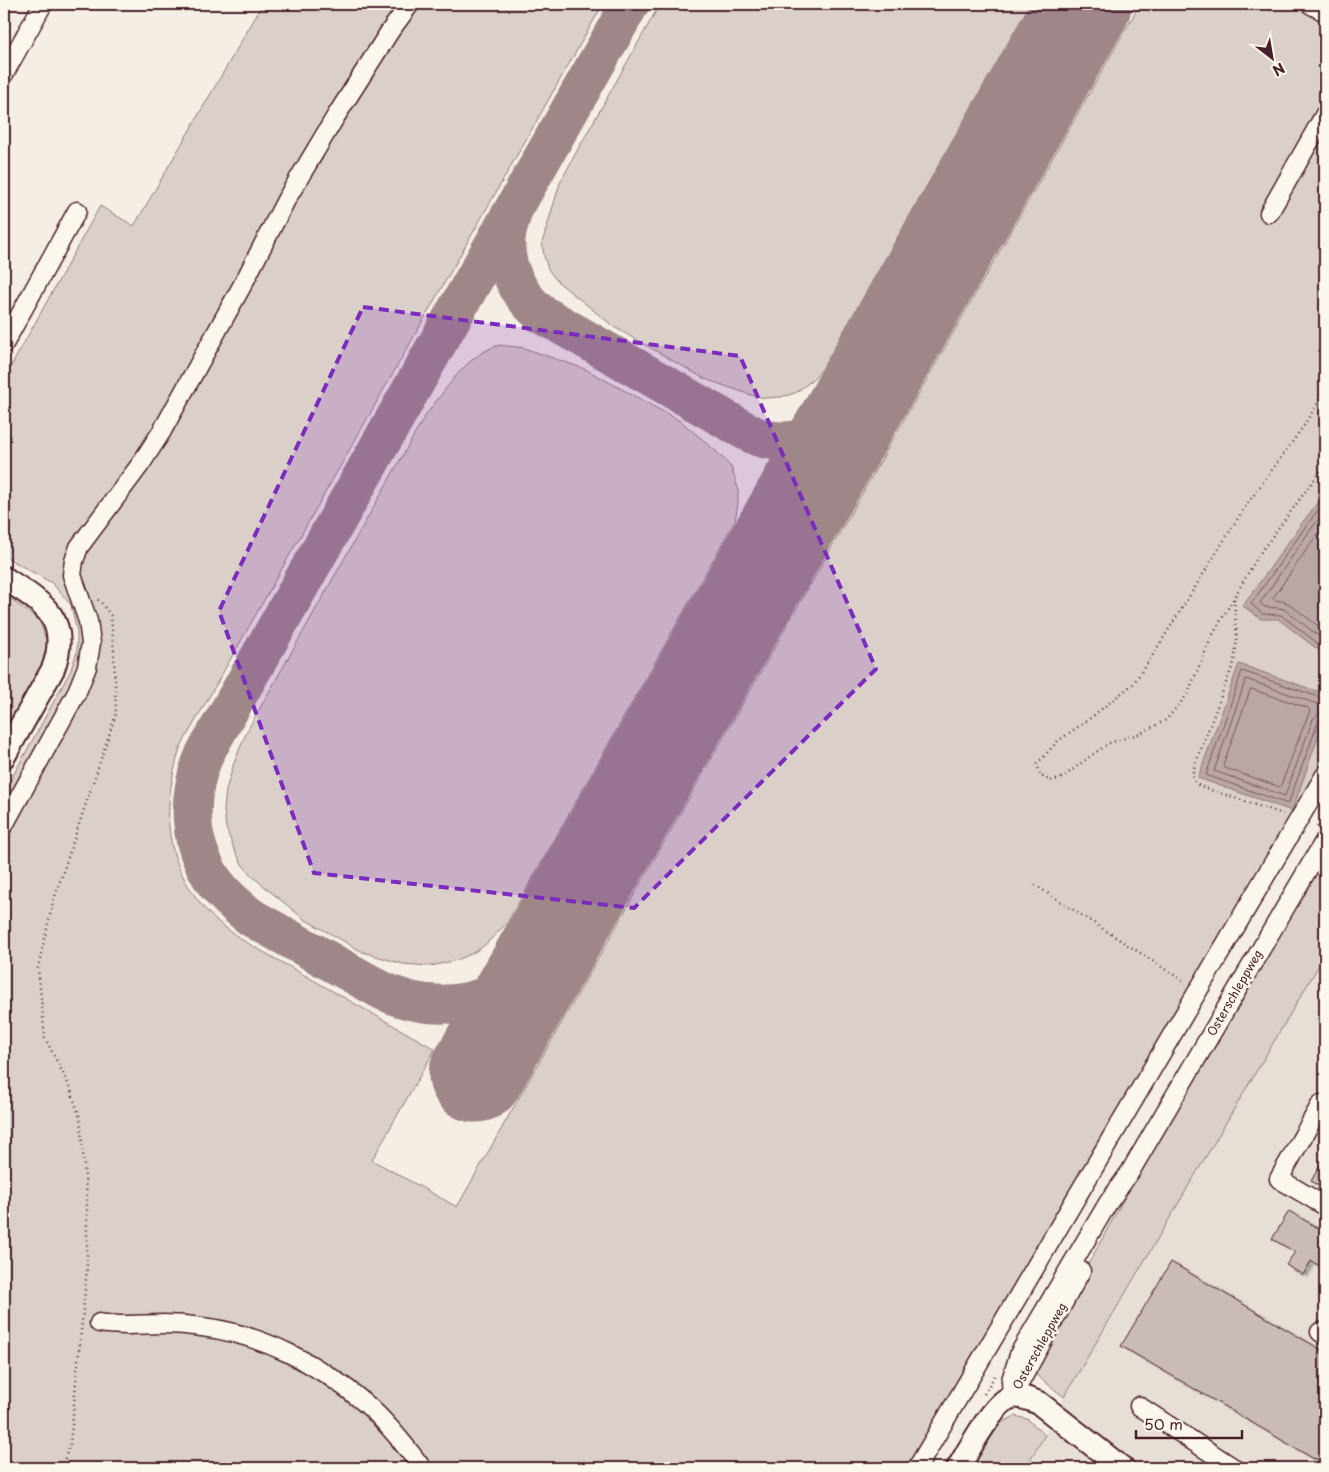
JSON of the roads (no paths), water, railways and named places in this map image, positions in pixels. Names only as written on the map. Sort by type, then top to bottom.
[{"type":"main road","points":[[4,578],[38,600],[50,612],[56,624],[59,641],[58,656],[53,669],[4,756]]},
{"type":"main road","points":[[958,1468],[992,1413],[1001,1403],[1012,1397],[1039,1402],[1122,1468]]},
{"type":"street","points":[[4,74],[43,4]]},
{"type":"street","points":[[4,825],[76,694],[87,667],[91,642],[88,622],[72,575],[74,561],[79,548],[140,465],[162,431],[243,284],[286,200],[336,116],[410,4]]},
{"type":"street","points":[[1310,4],[1325,12]]},
{"type":"street","points":[[1269,213],[1325,114]]},
{"type":"street","points":[[4,344],[77,211]]},
{"type":"street","points":[[917,1468],[1325,775]]},
{"type":"street","name":"Osterschleppweg","points":[[1012,1397],[1011,1380],[1020,1352],[1108,1203],[1130,1172],[1325,840]]},
{"type":"street","points":[[1321,1104],[1279,1179],[1325,1206]]},
{"type":"street","points":[[99,1323],[117,1326],[165,1324],[203,1327],[242,1335],[281,1349],[314,1366],[365,1403],[391,1428],[422,1468]]},
{"type":"street","points":[[1140,1406],[1234,1468]]},
{"type":"water","points":[[1325,493],[1325,655],[1278,619],[1261,619],[1243,606]]},
{"type":"water","points":[[1239,664],[1325,694],[1325,718],[1292,811],[1198,778]]}]
